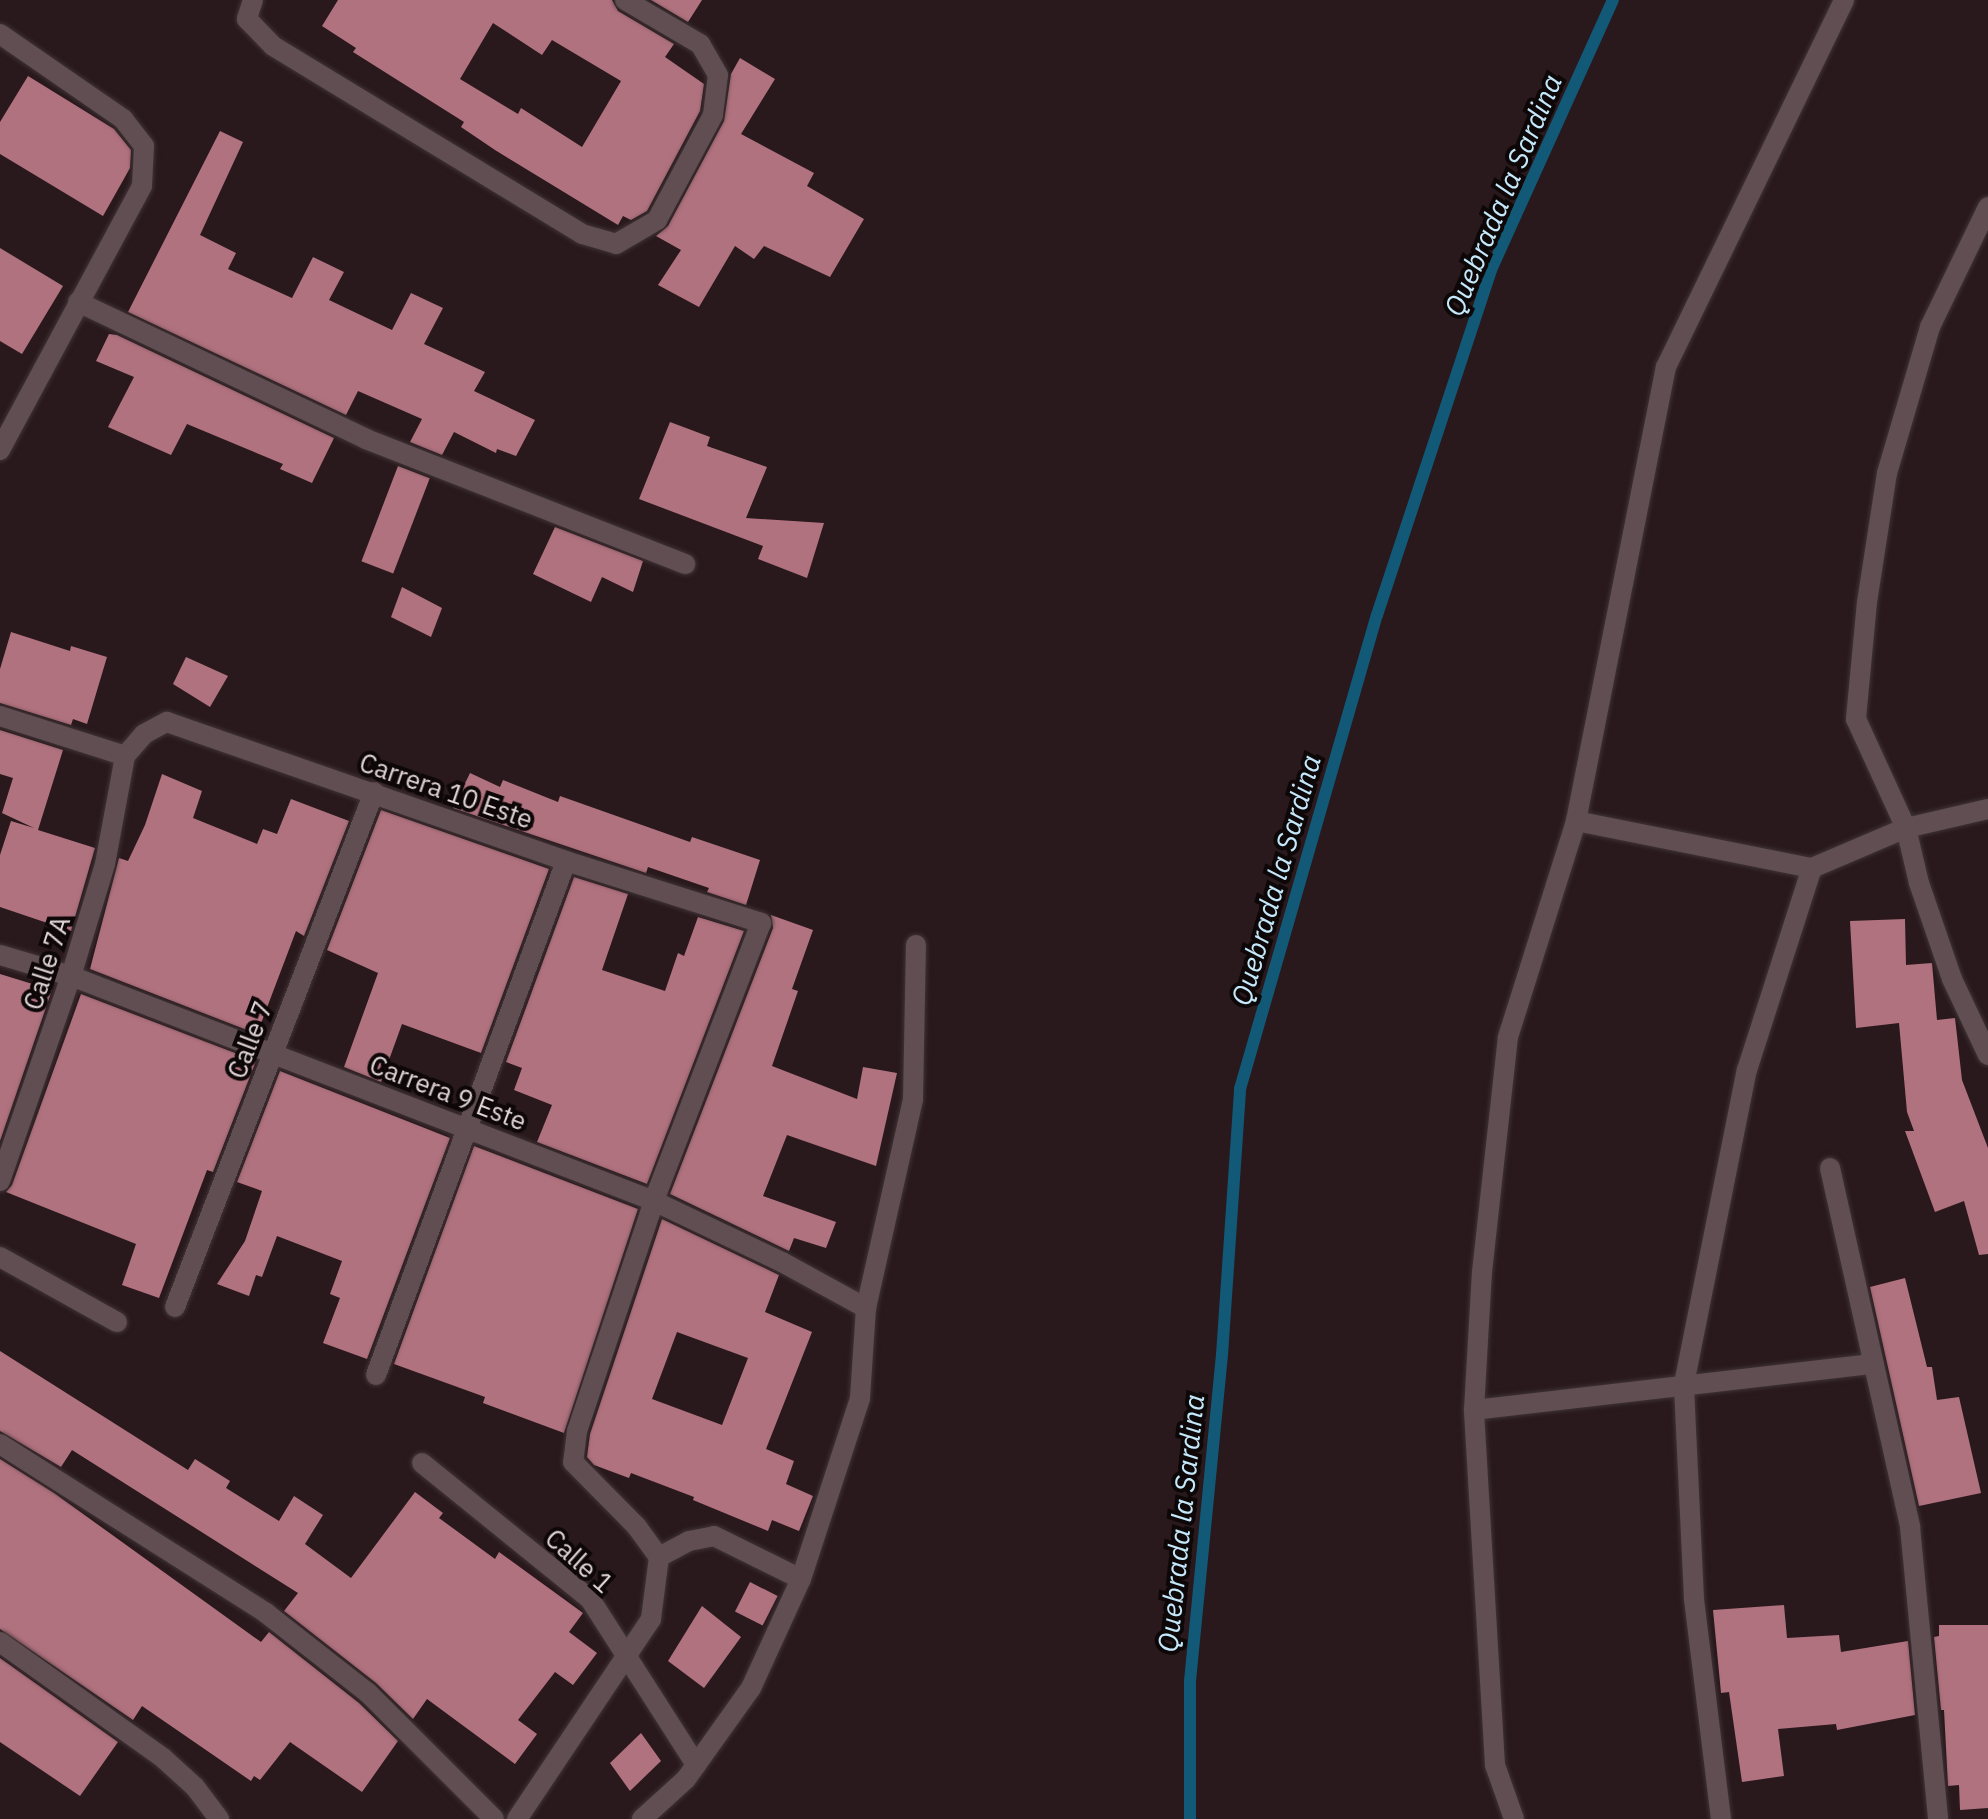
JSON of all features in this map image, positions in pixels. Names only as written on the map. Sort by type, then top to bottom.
[{"type":"street","points":[[253,0],[247,19],[273,46],[582,234],[616,244],[657,220],[713,115],[718,75],[700,44],[625,0]]},
{"type":"street","points":[[1514,1819],[1495,1765],[1474,1410],[1482,1272],[1508,1037],[1576,821],[1666,367],[1844,0]]},
{"type":"street","points":[[0,34],[123,119],[144,146],[142,186],[0,450]]},
{"type":"street","points":[[1988,207],[1930,327],[1887,473],[1867,602],[1856,719],[1906,828],[1919,883],[1952,979],[1988,1055]]},
{"type":"street","points":[[78,302],[366,439],[685,564]]},
{"type":"street","points":[[0,716],[125,756]]},
{"type":"street","name":"Carrera 10 Este","points":[[125,756],[144,734],[167,722],[566,861],[761,923],[654,1201]]},
{"type":"street","name":"Calle 7A","points":[[0,1181],[71,976],[105,864],[125,756]]},
{"type":"street","name":"Calle 7","points":[[175,1307],[374,792]]},
{"type":"street","points":[[1576,821],[1812,868],[1906,828],[1988,809]]},
{"type":"street","points":[[376,1375],[566,861]]},
{"type":"street","points":[[1721,1819],[1694,1599],[1684,1384],[1747,1070],[1812,868]]},
{"type":"street","points":[[642,1819],[686,1779],[751,1688],[801,1579],[860,1398],[866,1308],[913,1099],[916,945]]},
{"type":"street","name":"Carrera 9 Este","points":[[0,955],[71,976],[654,1201],[782,1262],[866,1308]]},
{"type":"street","points":[[1830,1168],[1910,1527],[1938,1819]]},
{"type":"street","points":[[517,1819],[651,1619],[659,1557],[637,1527],[573,1462],[577,1431],[654,1201]]},
{"type":"street","points":[[0,1257],[117,1322]]},
{"type":"street","points":[[1474,1410],[1873,1364]]},
{"type":"street","points":[[0,1444],[266,1613],[368,1693],[494,1819]]},
{"type":"street","name":"Calle 1","points":[[422,1463],[590,1599],[696,1765]]},
{"type":"street","points":[[659,1557],[689,1541],[714,1536],[801,1579]]},
{"type":"street","points":[[0,1642],[163,1758],[195,1787],[219,1819]]},
{"type":"building","points":[[338,0],[612,0],[618,11],[674,44],[665,57],[704,84],[700,111],[647,211],[631,220],[623,216],[618,225],[495,150],[461,127],[464,122],[353,52],[356,48],[322,26]],"holes":[[[493,23],[542,55],[552,40],[621,81],[582,147],[521,108],[518,114],[460,79]]]},
{"type":"building","points":[[651,0],[702,0],[688,22]]},
{"type":"building","points":[[740,58],[775,79],[741,134],[814,173],[807,186],[864,219],[830,277],[764,246],[754,259],[735,246],[699,307],[658,285],[681,250],[656,236],[668,226],[724,121],[731,74]]},
{"type":"building","points":[[28,76],[114,129],[131,150],[130,168],[103,216],[0,154],[0,122]]},
{"type":"building","points":[[220,131],[243,142],[200,235],[236,253],[228,269],[292,298],[313,257],[344,272],[329,300],[392,330],[411,293],[443,308],[424,344],[485,372],[474,391],[535,420],[516,456],[497,449],[496,453],[454,432],[442,455],[410,442],[422,419],[358,391],[346,415],[128,312]]},
{"type":"building","points":[[0,248],[63,286],[22,354],[0,341]]},
{"type":"building","points":[[109,334],[117,335],[334,438],[312,483],[280,469],[283,464],[187,424],[171,455],[108,427],[134,377],[96,361]]},
{"type":"building","points":[[670,422],[710,437],[707,446],[767,467],[746,518],[824,523],[807,578],[758,559],[763,546],[639,499]]},
{"type":"building","points":[[398,466],[430,478],[393,573],[361,561]]},
{"type":"building","points":[[555,527],[643,561],[633,592],[602,577],[591,602],[533,574]]},
{"type":"building","points":[[402,587],[442,608],[431,637],[391,617]]},
{"type":"building","points":[[11,632],[70,651],[71,646],[107,657],[87,724],[73,719],[71,725],[0,703],[0,669]]},
{"type":"building","points":[[186,657],[228,676],[210,707],[173,684]]},
{"type":"building","points":[[0,730],[63,750],[38,830],[95,848],[71,931],[0,907],[0,855],[11,821],[34,828],[2,813],[13,778],[0,774]]},
{"type":"building","points":[[470,773],[500,787],[503,780],[558,802],[560,796],[690,842],[692,837],[760,860],[746,905],[707,892],[709,888],[648,867],[646,873],[453,808]]},
{"type":"building","points":[[162,774],[202,791],[193,818],[257,844],[263,829],[277,834],[291,799],[349,821],[304,936],[296,931],[257,1034],[90,969],[119,858],[128,861],[145,825]]},
{"type":"building","points":[[381,810],[549,869],[481,1053],[402,1024],[381,1082],[344,1067],[378,973],[327,950]]},
{"type":"building","points":[[574,877],[628,894],[602,970],[665,991],[678,953],[684,956],[698,917],[744,931],[647,1184],[537,1142],[552,1105],[514,1090],[522,1068],[506,1062]]},
{"type":"building","points":[[771,915],[813,930],[792,989],[798,991],[772,1066],[857,1099],[863,1067],[897,1073],[876,1166],[787,1135],[763,1196],[836,1222],[826,1248],[794,1238],[789,1251],[670,1194],[773,928]]},
{"type":"building","points":[[1905,919],[1906,965],[1932,963],[1937,1020],[1955,1018],[1962,1080],[1988,1148],[1988,1254],[1979,1255],[1964,1201],[1935,1212],[1905,1131],[1914,1131],[1907,1112],[1899,1023],[1856,1028],[1850,921]]},
{"type":"building","points":[[0,974],[52,990],[0,1141]]},
{"type":"building","points":[[81,994],[256,1061],[213,1172],[207,1170],[159,1298],[122,1285],[136,1244],[6,1192],[12,1185]]},
{"type":"building","points":[[280,1071],[450,1138],[367,1359],[323,1343],[340,1298],[330,1294],[342,1261],[277,1236],[262,1277],[256,1275],[249,1296],[217,1284],[245,1241],[262,1191],[237,1182]]},
{"type":"building","points":[[474,1146],[638,1209],[564,1433],[483,1403],[485,1397],[394,1364]]},
{"type":"building","points":[[662,1219],[779,1275],[765,1312],[812,1332],[766,1449],[794,1461],[786,1484],[813,1496],[799,1531],[772,1520],[768,1531],[693,1500],[694,1497],[631,1473],[629,1478],[594,1465],[587,1457],[590,1434]],"holes":[[[677,1332],[748,1358],[722,1425],[652,1399]]]},
{"type":"building","points":[[1905,1278],[1927,1367],[1932,1367],[1937,1400],[1959,1397],[1981,1493],[1919,1506],[1870,1287]]},
{"type":"building","points":[[0,1351],[188,1470],[195,1459],[230,1481],[226,1488],[279,1521],[294,1496],[323,1515],[305,1544],[351,1578],[415,1492],[443,1513],[439,1518],[495,1559],[499,1552],[583,1613],[569,1632],[597,1653],[573,1685],[555,1672],[518,1720],[537,1734],[515,1764],[427,1699],[413,1719],[376,1683],[284,1611],[298,1593],[72,1450],[61,1467],[0,1431]]},
{"type":"building","points":[[0,1459],[54,1493],[261,1642],[269,1632],[359,1703],[398,1741],[362,1792],[290,1742],[260,1780],[254,1776],[251,1781],[142,1706],[133,1720],[0,1629]]},
{"type":"building","points":[[750,1582],[778,1596],[763,1625],[735,1611]]},
{"type":"building","points":[[1784,1605],[1787,1638],[1839,1635],[1841,1652],[1908,1641],[1915,1715],[1837,1730],[1836,1724],[1778,1729],[1784,1776],[1742,1782],[1729,1692],[1721,1693],[1713,1610]]},
{"type":"building","points":[[702,1606],[741,1637],[704,1688],[668,1661]]},
{"type":"building","points":[[1939,1625],[1988,1625],[1988,1808],[1960,1810],[1959,1785],[1948,1786],[1944,1710],[1941,1710],[1934,1637],[1939,1636]]},
{"type":"building","points":[[0,1658],[118,1742],[80,1796],[0,1742]]},
{"type":"building","points":[[641,1733],[661,1761],[630,1791],[610,1763]]},
{"type":"waterway","name":"Quebrada la Sardina","points":[[1190,1819],[1190,1681],[1222,1355],[1240,1089],[1377,615],[1491,270],[1613,0]]}]
